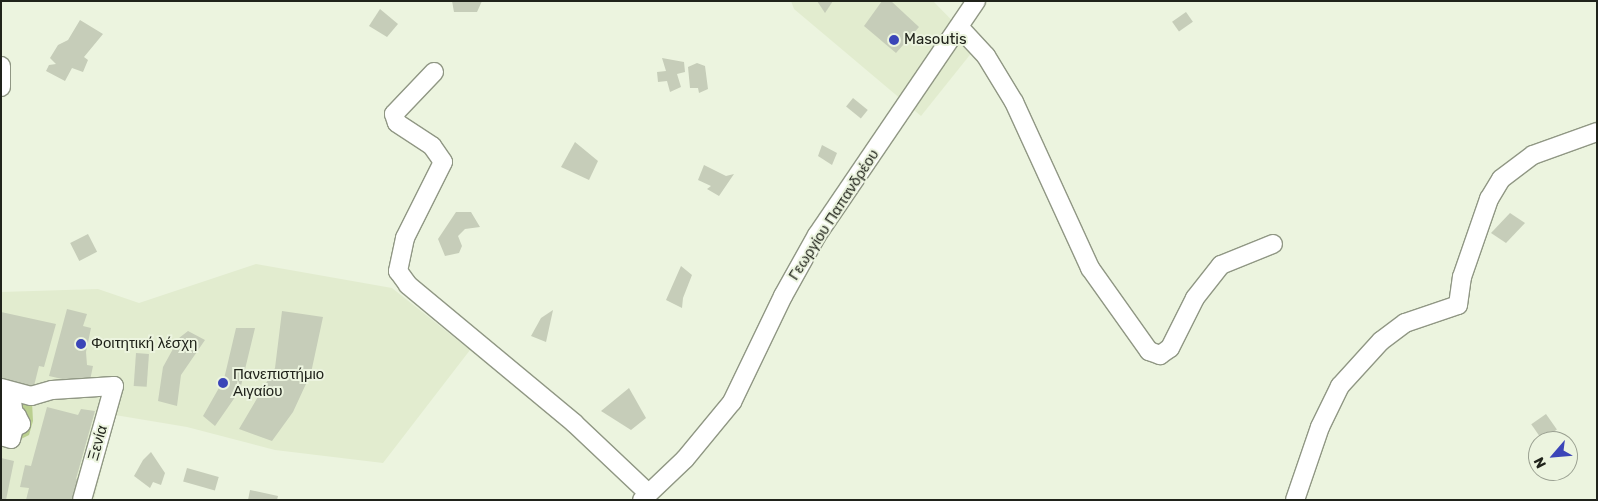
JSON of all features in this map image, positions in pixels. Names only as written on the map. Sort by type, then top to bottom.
[{"type":"street","name":"Γεωργίου Παπανδρέου","points":[[645,497],[685,459],[732,402],[809,248],[960,28],[976,1]]},
{"type":"street","points":[[960,28],[986,56],[1001,79],[1026,128],[1090,268],[1149,351],[1160,355],[1170,348],[1195,298],[1221,265],[1273,244]]},
{"type":"street","points":[[1,66],[1,87]]},
{"type":"street","points":[[434,72],[394,114],[397,123],[432,146],[443,162],[405,238],[398,271],[408,285],[574,424],[645,497]]},
{"type":"street","points":[[1295,500],[1320,428],[1340,386],[1381,341],[1398,327],[1458,305],[1462,277],[1489,199],[1501,179],[1533,156],[1597,132]]},
{"type":"street","name":"Ξενία","points":[[21,394],[31,396],[52,390],[114,386],[82,500]]},
{"type":"street","points":[[1,388],[21,394]]},
{"type":"street","points":[[1,399],[21,394]]},
{"type":"shaded area","points":[[791,1],[933,1],[977,46],[921,116],[794,9]]},
{"type":"shaded area","name":"Πανεπιστήμιο Αιγαίου","points":[[256,264],[392,288],[470,350],[383,463],[275,450],[187,427],[115,415],[94,500],[1,500],[1,292],[98,289],[139,303]]},
{"type":"green space","points":[[14,401],[32,402],[33,421],[29,435],[17,441],[17,436],[25,430]]},
{"type":"building","points":[[452,1],[482,1],[477,12],[454,12]]},
{"type":"building","points":[[817,1],[833,1],[825,13]]},
{"type":"building","name":"Masoutis","points":[[882,1],[891,1],[919,27],[896,53],[864,26]]},
{"type":"building","points":[[380,9],[398,24],[387,37],[369,26]]},
{"type":"building","points":[[1186,12],[1193,22],[1179,32],[1172,22]]},
{"type":"building","points":[[80,20],[103,34],[84,57],[88,60],[83,72],[72,68],[65,81],[46,71],[49,65],[56,64],[50,58],[58,45],[68,40]]},
{"type":"building","points":[[662,58],[684,62],[685,72],[677,74],[681,87],[670,92],[667,81],[658,82],[657,72],[666,71]]},
{"type":"building","points":[[697,63],[705,66],[708,89],[699,93],[698,88],[690,88],[688,67]]},
{"type":"building","points":[[853,98],[868,110],[861,119],[846,107]]},
{"type":"building","points":[[575,142],[598,161],[589,180],[561,167]]},
{"type":"building","points":[[822,145],[837,153],[832,165],[818,156]]},
{"type":"building","points":[[704,165],[726,176],[734,174],[719,196],[707,189],[711,186],[698,180]]},
{"type":"building","points":[[456,212],[471,212],[480,227],[465,229],[458,236],[462,246],[459,253],[445,256],[438,239]]},
{"type":"building","points":[[1510,213],[1525,223],[1506,243],[1491,233]]},
{"type":"building","points":[[88,234],[97,252],[79,261],[70,243]]},
{"type":"building","points":[[681,266],[692,275],[683,298],[682,308],[666,300]]},
{"type":"building","points":[[67,309],[87,314],[83,326],[91,328],[86,352],[87,365],[93,366],[89,385],[49,376]]},
{"type":"building","points":[[553,310],[546,342],[531,336],[541,318]]},
{"type":"building","points":[[282,311],[323,317],[311,373],[293,412],[272,441],[239,429],[275,368]]},
{"type":"building","points":[[1,312],[56,324],[44,367],[39,366],[33,390],[1,383]]},
{"type":"building","points":[[236,328],[255,328],[240,390],[215,426],[203,416],[224,379]]},
{"type":"building","points":[[188,331],[205,340],[181,375],[177,406],[158,401],[163,367],[179,338]]},
{"type":"building","points":[[136,353],[149,354],[147,387],[134,386]]},
{"type":"building","points":[[629,388],[646,418],[631,430],[601,411]]},
{"type":"building","points":[[47,407],[78,415],[81,409],[95,411],[76,479],[80,480],[76,500],[26,500],[29,488],[20,487],[25,465],[31,466]]},
{"type":"building","points":[[1546,414],[1557,430],[1555,431],[1536,431],[1531,424]]},
{"type":"building","points":[[151,452],[165,473],[161,485],[153,482],[150,488],[134,476],[143,460]]},
{"type":"building","points":[[1,458],[14,461],[6,500],[1,500]]},
{"type":"building","points":[[187,468],[219,477],[215,491],[183,481]]},
{"type":"building","points":[[250,490],[278,496],[277,500],[248,500]]},
{"type":"place","name":"Masoutis","points":[[894,40]]},
{"type":"place","name":"Φοιτητική λέσχη","points":[[81,344]]},
{"type":"place","name":"Πανεπιστήμιο Αιγαίου","points":[[223,383]]}]
